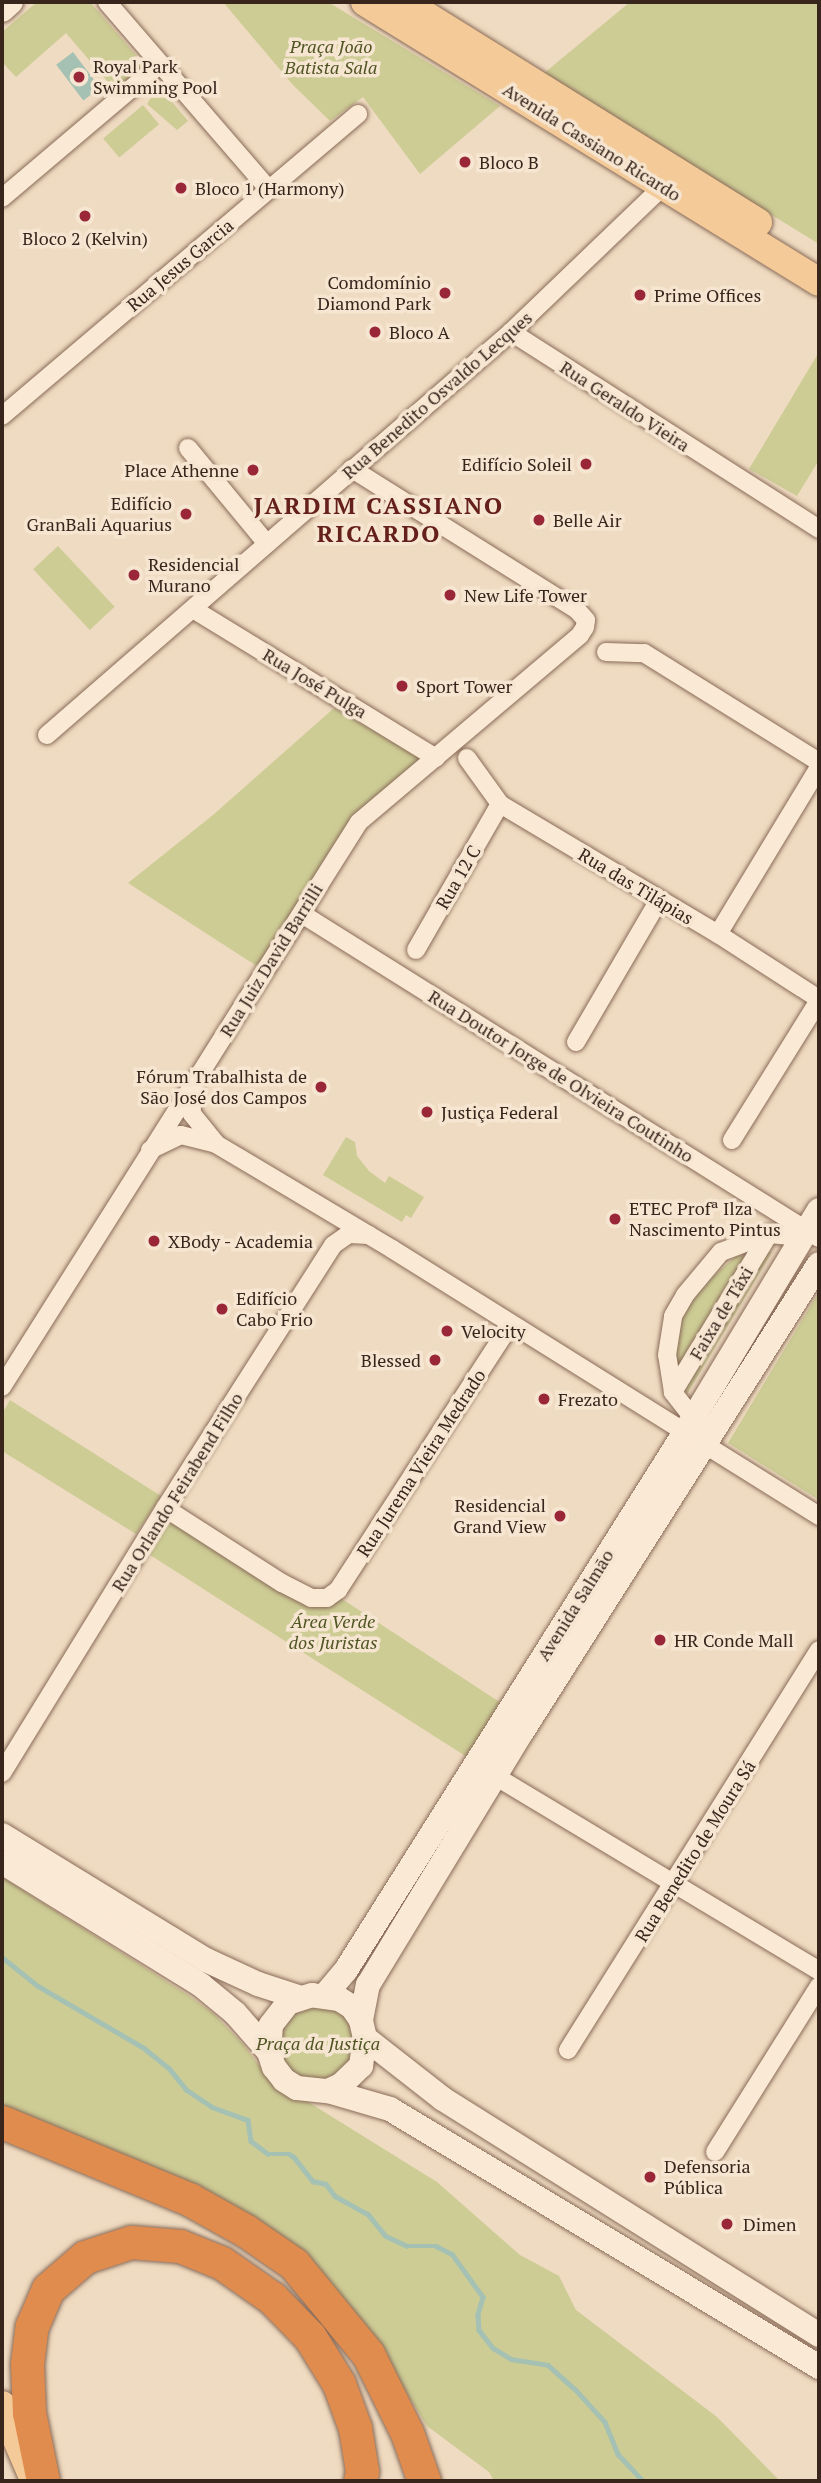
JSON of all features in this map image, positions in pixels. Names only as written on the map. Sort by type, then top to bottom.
[{"type":"highway","points":[[2,2122],[191,2200],[246,2231],[294,2264],[368,2354],[407,2432],[425,2481]]},
{"type":"highway","points":[[43,2481],[29,2413],[27,2364],[32,2326],[48,2289],[85,2257],[131,2242],[180,2246],[222,2263],[272,2298],[310,2337],[339,2384],[355,2428],[362,2471],[360,2481]]},
{"type":"main road","name":"Avenida Cassiano Ricardo","points":[[365,2],[819,282]]},
{"type":"main road","name":"Avenida Cassiano Ricardo","points":[[404,2],[819,260]]},
{"type":"main road","points":[[2,2404],[35,2481]]},
{"type":"street","points":[[2,10],[12,2]]},
{"type":"street","points":[[107,2],[269,190]]},
{"type":"street","points":[[2,198],[159,65]]},
{"type":"street","name":"Rua Jesus Garcia","points":[[2,416],[358,114]]},
{"type":"street","name":"Rua Benedito Osvaldo Lecques","points":[[47,735],[511,332],[663,186]]},
{"type":"street","name":"Rua Geraldo Vieira","points":[[511,332],[819,529]]},
{"type":"street","points":[[187,448],[267,544]]},
{"type":"street","name":"Rua Juiz David Barrilli","points":[[2,1387],[359,822],[580,635],[585,627],[586,620],[577,610],[352,469]]},
{"type":"street","name":"Rua José Pulga","points":[[193,609],[436,758]]},
{"type":"street","points":[[606,652],[643,653],[819,762]]},
{"type":"street","name":"Rua das Tilápias","points":[[467,758],[500,804],[718,934],[819,999]]},
{"type":"street","points":[[718,934],[819,768]]},
{"type":"street","name":"Rua 12 C","points":[[416,950],[500,804]]},
{"type":"street","points":[[576,1042],[659,900]]},
{"type":"street","name":"Rua Doutor Jorge de Olvieira Coutinho","points":[[302,914],[812,1229]]},
{"type":"street","points":[[732,1140],[819,999]]},
{"type":"street","points":[[191,1085],[192,1114],[216,1143]]},
{"type":"street","points":[[150,1150],[181,1135],[216,1143],[512,1324],[689,1425]]},
{"type":"street","points":[[812,1229],[769,1234],[721,1252],[685,1296],[673,1317],[667,1355],[673,1392],[689,1425],[705,1446],[819,1516]]},
{"type":"street","name":"Avenida Salmão","points":[[313,1997],[346,1970],[812,1229]]},
{"type":"street","name":"Rua Orlando Feirabend Filho","points":[[2,1773],[165,1508],[333,1245],[349,1234],[369,1235]]},
{"type":"street","name":"Faixa de Táxi","points":[[673,1392],[769,1234]]},
{"type":"street","name":"Avenida Salmão","points":[[363,2029],[362,2005],[368,1985],[522,1732],[819,1264]]},
{"type":"street","name":"Rua Jurema Vieira Medrado","points":[[165,1508],[247,1563],[297,1591],[311,1598],[327,1598],[338,1590],[512,1324]]},
{"type":"street","name":"Rua Benedito de Moura Sá","points":[[568,2050],[676,1883],[819,1650]]},
{"type":"street","points":[[510,1710],[522,1732]]},
{"type":"street","points":[[495,1776],[819,1971]]},
{"type":"street","points":[[2,1835],[206,1961],[258,1984],[352,2007],[363,2029],[443,2099],[819,2335]]},
{"type":"street","points":[[2,1862],[201,1985],[236,2013],[269,2052],[274,2067],[284,2080],[297,2088],[328,2091],[390,2109],[819,2367]]},
{"type":"street","points":[[715,2152],[819,1986]]},
{"type":"street","points":[[269,2052],[271,2025],[288,2003],[313,1997]]},
{"type":"street","points":[[328,2091],[341,2085],[361,2066],[363,2029]]},
{"type":"green space","points":[[37,2],[90,2],[141,61],[142,69],[114,89],[66,33],[16,77],[2,62],[2,32]]},
{"type":"green space","name":"Praça João Batista Sala","points":[[223,2],[328,2],[500,106],[420,174],[363,97],[330,121],[293,85]]},
{"type":"green space","points":[[630,2],[819,2],[819,244],[543,74]]},
{"type":"green space","points":[[160,95],[173,103],[188,121],[177,130],[147,104],[152,96]]},
{"type":"green space","points":[[143,105],[159,124],[119,158],[103,138]]},
{"type":"green space","points":[[819,352],[819,460],[797,496],[749,469]]},
{"type":"green space","points":[[58,546],[115,607],[90,630],[33,569]]},
{"type":"green space","points":[[334,708],[427,762],[357,821],[260,968],[128,883],[213,815]]},
{"type":"green space","points":[[346,1137],[355,1142],[357,1156],[369,1171],[385,1183],[389,1176],[424,1197],[411,1218],[406,1215],[402,1222],[323,1175]]},
{"type":"green space","points":[[772,1252],[687,1394],[674,1365],[681,1317],[699,1289],[736,1256]]},
{"type":"green space","points":[[819,1292],[819,1500],[728,1443]]},
{"type":"green space","points":[[10,1400],[161,1496],[136,1534],[2,1451],[2,1414]]},
{"type":"green space","name":"Área Verde dos Juristas","points":[[172,1514],[305,1599],[336,1595],[501,1703],[467,1757],[150,1555]]},
{"type":"green space","points":[[2,1877],[188,1995],[214,2014],[242,2043],[268,2077],[437,2182],[520,2255],[559,2276],[576,2310],[717,2417],[780,2481],[494,2481],[489,2472],[427,2426],[376,2344],[304,2262],[2,2110]]},
{"type":"green space","name":"Praça da Justiça","points":[[327,1999],[363,2036],[339,2082],[288,2075],[275,2036],[290,2010]]},
{"type":"shaded area","name":"Royal Park Swimming Pool","points":[[73,52],[100,88],[83,101],[56,65]]},
{"type":"waterway","points":[[2,1957],[38,1986],[144,2048],[169,2068],[187,2090],[212,2107],[248,2120],[251,2141],[268,2154],[289,2154],[294,2157],[313,2181],[326,2184],[335,2196],[368,2214],[386,2236],[407,2246],[436,2246],[452,2254],[483,2297],[478,2315],[479,2330],[493,2348],[511,2359],[548,2365],[575,2389],[605,2422],[618,2454],[643,2481]]},
{"type":"place","name":"Royal Park Swimming Pool","points":[[79,77]]},
{"type":"place","name":"Bloco B","points":[[465,162]]},
{"type":"place","name":"Bloco 1 (Harmony)","points":[[181,188]]},
{"type":"place","name":"Bloco 2 (Kelvin)","points":[[85,216]]},
{"type":"place","name":"Comdomínio Diamond Park","points":[[445,293]]},
{"type":"place","name":"Prime Offices","points":[[640,295]]},
{"type":"place","name":"Bloco A","points":[[375,332]]},
{"type":"place","name":"Edifício Soleil","points":[[586,464]]},
{"type":"place","name":"Place Athenne","points":[[253,470]]},
{"type":"place","name":"Edifício GranBali Aquarius","points":[[186,514]]},
{"type":"place","name":"Belle Air","points":[[539,520]]},
{"type":"place","name":"Residencial Murano","points":[[134,575]]},
{"type":"place","name":"New Life Tower","points":[[450,595]]},
{"type":"place","name":"Sport Tower","points":[[402,686]]},
{"type":"place","name":"Fórum Trabalhista de São José dos Campos","points":[[321,1087]]},
{"type":"place","name":"Justiça Federal","points":[[427,1112]]},
{"type":"place","name":"ETEC Profª Ilza Nascimento Pintus","points":[[615,1219]]},
{"type":"place","name":"XBody - Academia","points":[[154,1241]]},
{"type":"place","name":"Edifício Cabo Frio","points":[[222,1309]]},
{"type":"place","name":"Velocity","points":[[447,1331]]},
{"type":"place","name":"Blessed","points":[[435,1360]]},
{"type":"place","name":"Frezato","points":[[544,1399]]},
{"type":"place","name":"Residencial Grand View","points":[[560,1516]]},
{"type":"place","name":"HR Conde Mall","points":[[660,1640]]},
{"type":"place","name":"Defensoria Pública","points":[[650,2177]]},
{"type":"place","name":"Dimen","points":[[727,2224]]},
{"type":"district","name":"JARDIM CASSIANO RICARDO","points":[[379,520]]}]
